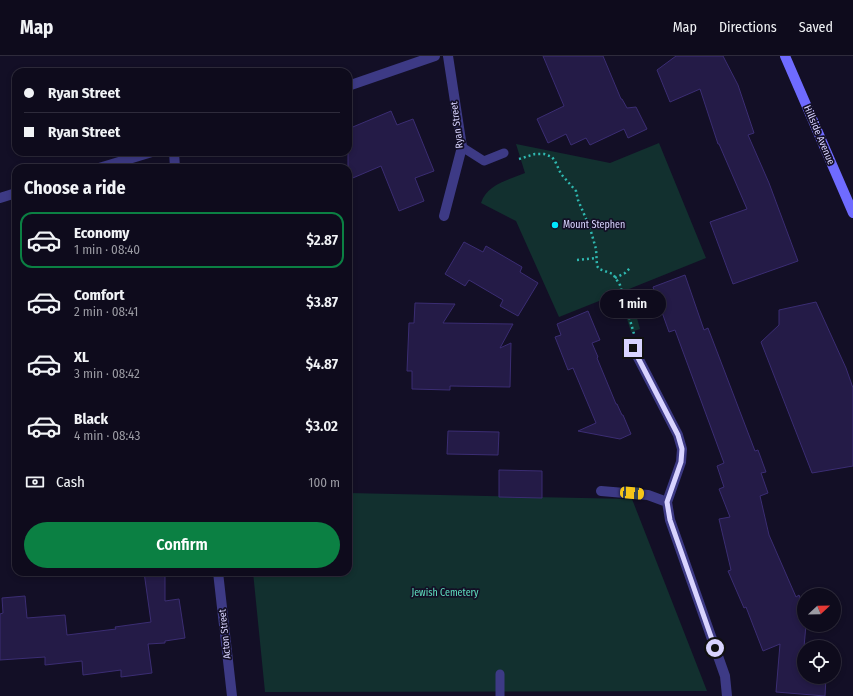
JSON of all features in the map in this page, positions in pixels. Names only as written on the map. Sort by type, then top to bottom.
[{"type":"main road","name":"Hillside Avenue","points":[[785,56],[853,213]]},
{"type":"street","points":[[352,85],[435,56]]},
{"type":"street","name":"Ryan Street","points":[[444,216],[462,147],[448,56]]},
{"type":"street","points":[[112,164],[139,156]]},
{"type":"street","points":[[0,198],[12,194]]},
{"type":"street","points":[[633,348],[678,435],[682,449],[681,462],[667,502],[670,520],[725,676],[727,696]]},
{"type":"street","points":[[601,491],[648,495],[667,502]]},
{"type":"street","name":"Acton Street","points":[[218,576],[232,696]]},
{"type":"lane","points":[[462,147],[484,161],[504,153]]},
{"type":"lane","points":[[500,674],[500,696]]},
{"type":"path","points":[[504,153],[519,159],[535,154],[544,154],[552,157],[561,174],[576,191],[578,200],[590,228],[597,258],[597,266],[599,269],[613,274],[620,285],[634,331],[633,348]]},
{"type":"path","points":[[577,260],[597,258]]},
{"type":"path","points":[[615,278],[625,273],[631,266]]},
{"type":"green space","points":[[659,143],[706,258],[629,289],[640,329],[631,332],[619,293],[559,317],[516,221],[481,203],[484,197],[493,187],[525,173],[516,144],[610,163]]},
{"type":"green space","name":"Jewish Cemetery","points":[[352,493],[632,499],[707,691],[265,692],[253,576],[352,576]]},
{"type":"building","points":[[543,56],[603,56],[621,99],[627,108],[636,107],[647,129],[628,138],[624,129],[590,145],[586,138],[571,145],[566,134],[548,143],[537,119],[564,106]]},
{"type":"building","points":[[676,56],[723,56],[738,85],[754,133],[748,135],[769,183],[798,261],[733,284],[710,222],[747,209],[718,144],[700,89],[670,102],[657,70]]},
{"type":"building","points":[[391,111],[397,125],[413,119],[434,171],[415,178],[424,201],[399,211],[381,166],[352,178],[352,164],[348,164],[348,156],[352,156],[352,127]]},
{"type":"building","points":[[464,242],[483,252],[486,246],[522,267],[520,272],[538,283],[518,316],[500,306],[503,300],[469,280],[465,286],[445,274]]},
{"type":"building","points":[[685,275],[704,330],[708,328],[755,451],[758,450],[766,472],[761,473],[768,493],[760,496],[769,535],[796,597],[797,596],[797,632],[805,632],[805,640],[797,640],[797,684],[826,684],[825,696],[776,692],[780,644],[763,651],[746,607],[744,608],[728,571],[731,570],[719,519],[730,517],[719,489],[724,487],[717,466],[724,463],[675,330],[669,332],[653,287]]},
{"type":"building","points":[[816,302],[846,368],[853,388],[853,466],[812,473],[761,342],[779,325],[779,310]]},
{"type":"building","points":[[415,303],[455,304],[443,323],[513,324],[500,348],[511,343],[510,387],[450,386],[450,390],[412,389],[412,371],[407,371],[409,323],[414,323]]},
{"type":"building","points":[[588,311],[600,340],[592,343],[598,357],[597,358],[616,404],[623,415],[631,434],[620,439],[578,431],[596,423],[573,368],[568,370],[555,337],[561,335],[557,324]]},
{"type":"building","points":[[448,431],[499,432],[498,455],[447,454]]},
{"type":"building","points":[[499,470],[542,471],[542,498],[499,497]]},
{"type":"building","points":[[145,576],[165,576],[165,601],[179,599],[185,638],[165,641],[165,643],[148,644],[152,673],[121,677],[121,670],[83,675],[82,661],[45,665],[45,657],[0,660],[0,614],[3,613],[2,598],[25,596],[27,618],[65,615],[67,635],[116,629],[115,627],[151,622]]},
{"type":"place","name":"Mount Stephen","points":[[555,225]]},
{"type":"route","points":[[633,348],[678,435],[682,449],[681,462],[667,502],[670,520],[715,648]]}]
